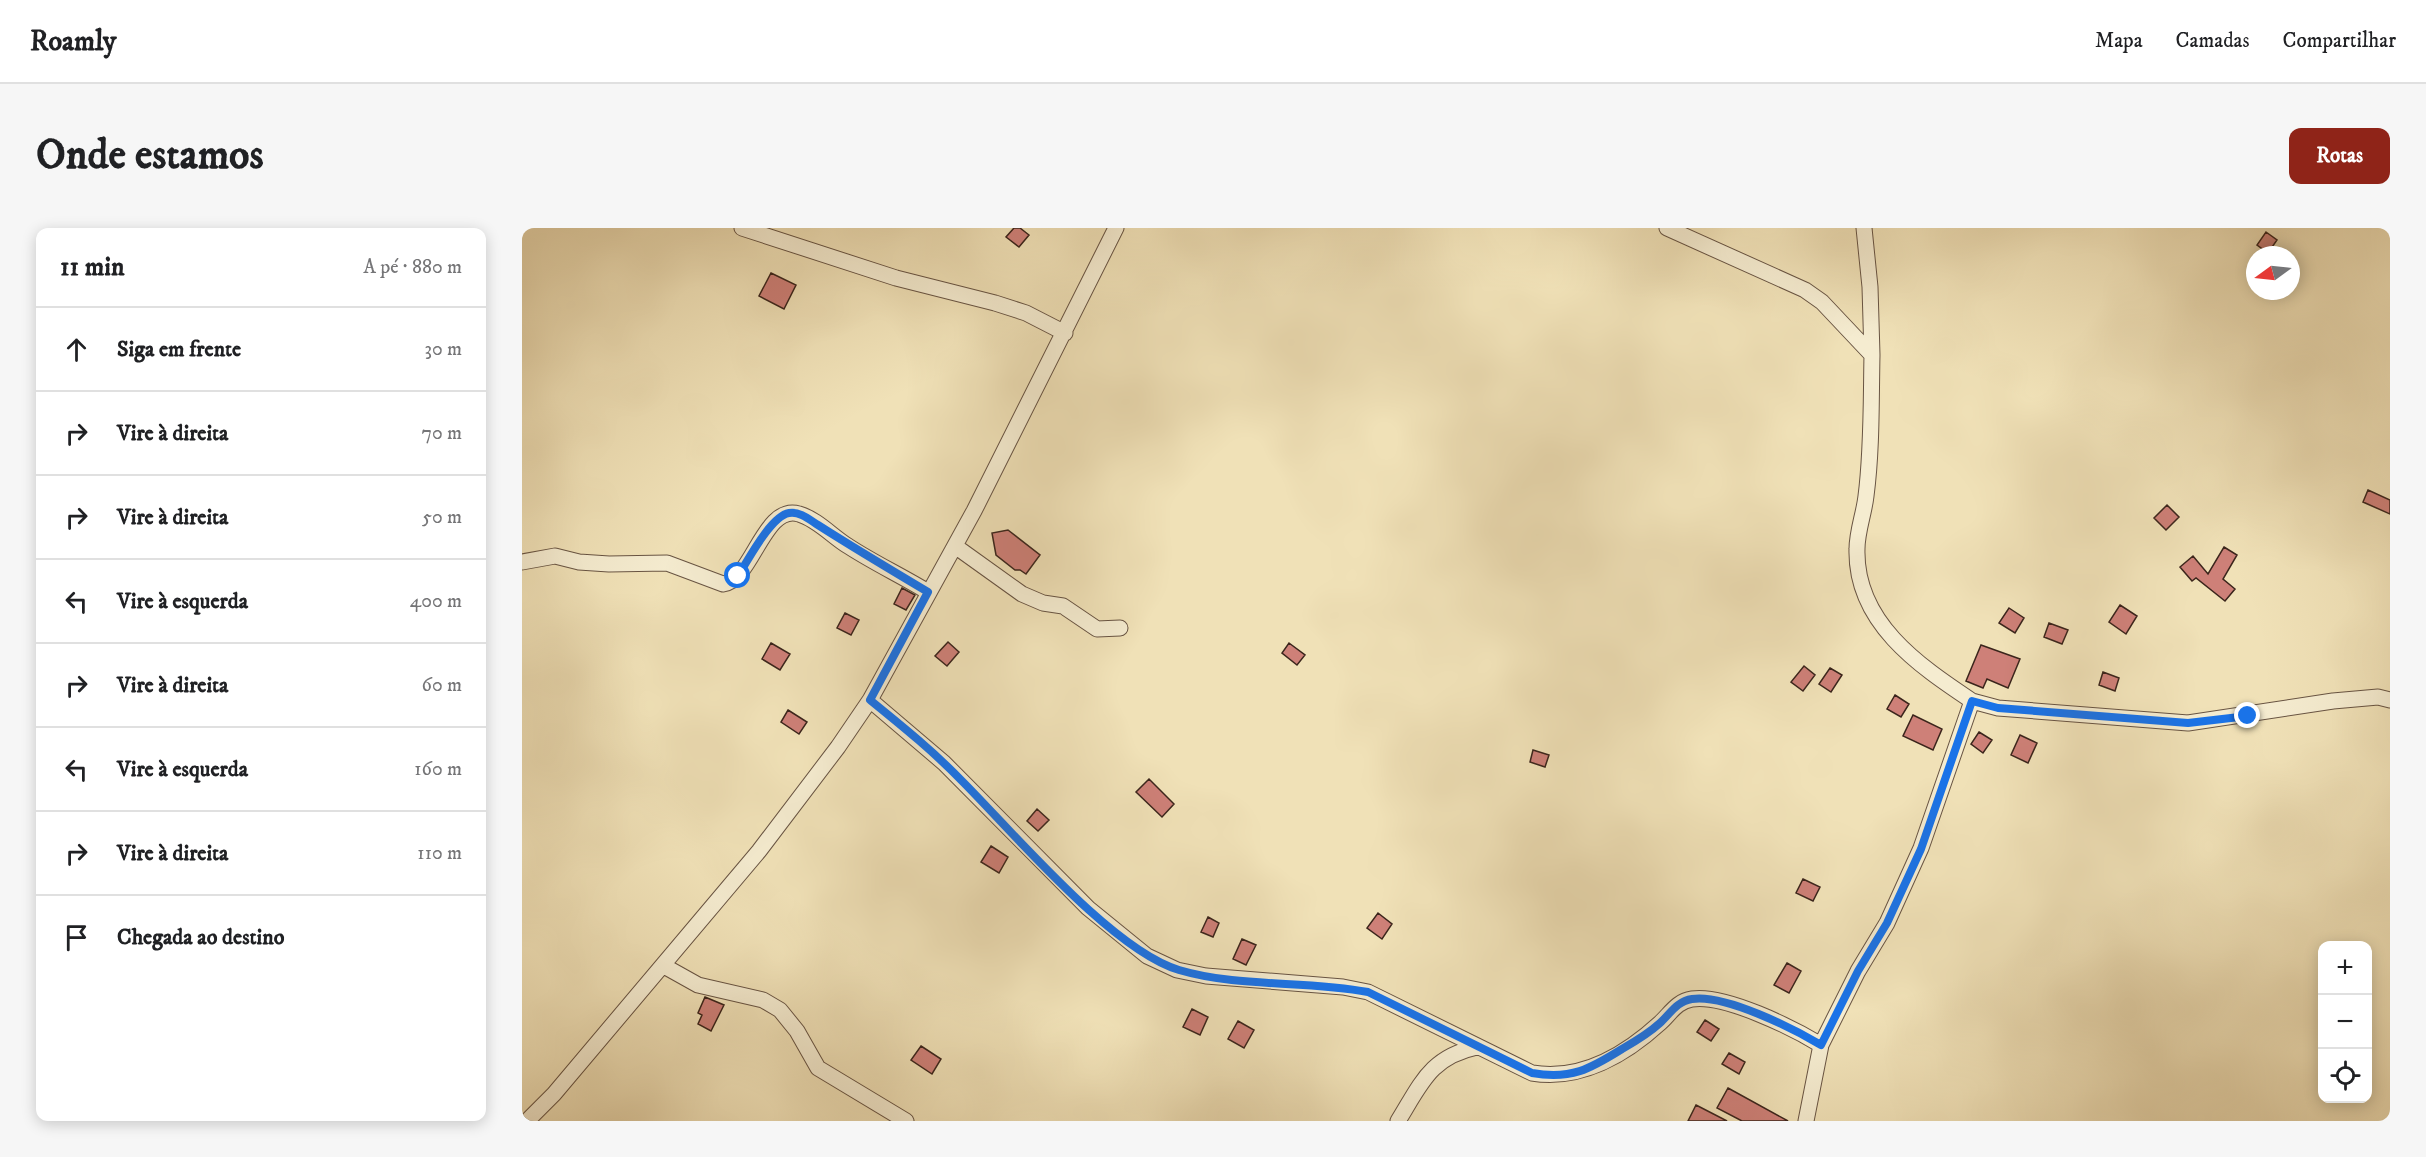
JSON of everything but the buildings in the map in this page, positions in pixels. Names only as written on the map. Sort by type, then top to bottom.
[{"type":"street","points":[[742,228],[866,269],[1026,313],[1065,333]]},
{"type":"street","points":[[526,1121],[554,1094],[664,966],[702,915],[759,851],[838,747],[870,700],[955,546],[1065,333],[1116,228]]},
{"type":"street","points":[[1667,228],[1805,290],[1822,302],[1872,355]]},
{"type":"street","points":[[1864,228],[1870,287],[1872,355],[1866,498],[1857,552],[1864,596],[1876,620],[1896,642],[1923,666],[1972,701],[1998,708],[2188,723],[2333,701],[2378,698],[2390,700]]},
{"type":"street","points":[[522,562],[555,556],[579,562],[609,564],[667,563],[723,584],[729,583],[738,576],[768,529],[790,512],[800,514],[848,546],[928,592]]},
{"type":"street","points":[[955,546],[1035,600],[1063,606],[1097,629],[1120,628]]},
{"type":"street","points":[[870,700],[944,763],[1088,908],[1148,956],[1178,970],[1206,976],[1343,987],[1368,992],[1532,1073],[1552,1077],[1582,1072],[1642,1038],[1671,1010],[1683,1001],[1693,998],[1715,1001],[1758,1014],[1821,1045]]},
{"type":"street","points":[[1806,1121],[1821,1045],[1858,971],[1887,923],[1921,849],[1972,701]]},
{"type":"street","points":[[664,966],[698,985],[763,1000],[780,1010],[797,1031],[818,1068],[833,1080],[906,1121]]},
{"type":"street","points":[[1398,1121],[1438,1061],[1462,1050],[1477,1047]]},
{"type":"route","points":[[738,576],[768,529],[790,512],[800,514],[848,546],[928,592],[870,700],[913,734],[944,763],[1088,908],[1148,956],[1178,970],[1206,976],[1343,987],[1368,992],[1532,1073],[1552,1077],[1582,1072],[1604,1061],[1642,1038],[1683,1001],[1693,998],[1715,1001],[1758,1014],[1783,1024],[1821,1045],[1858,971],[1887,923],[1921,849],[1965,728],[1972,701],[1998,708],[2188,723],[2248,716]]}]
